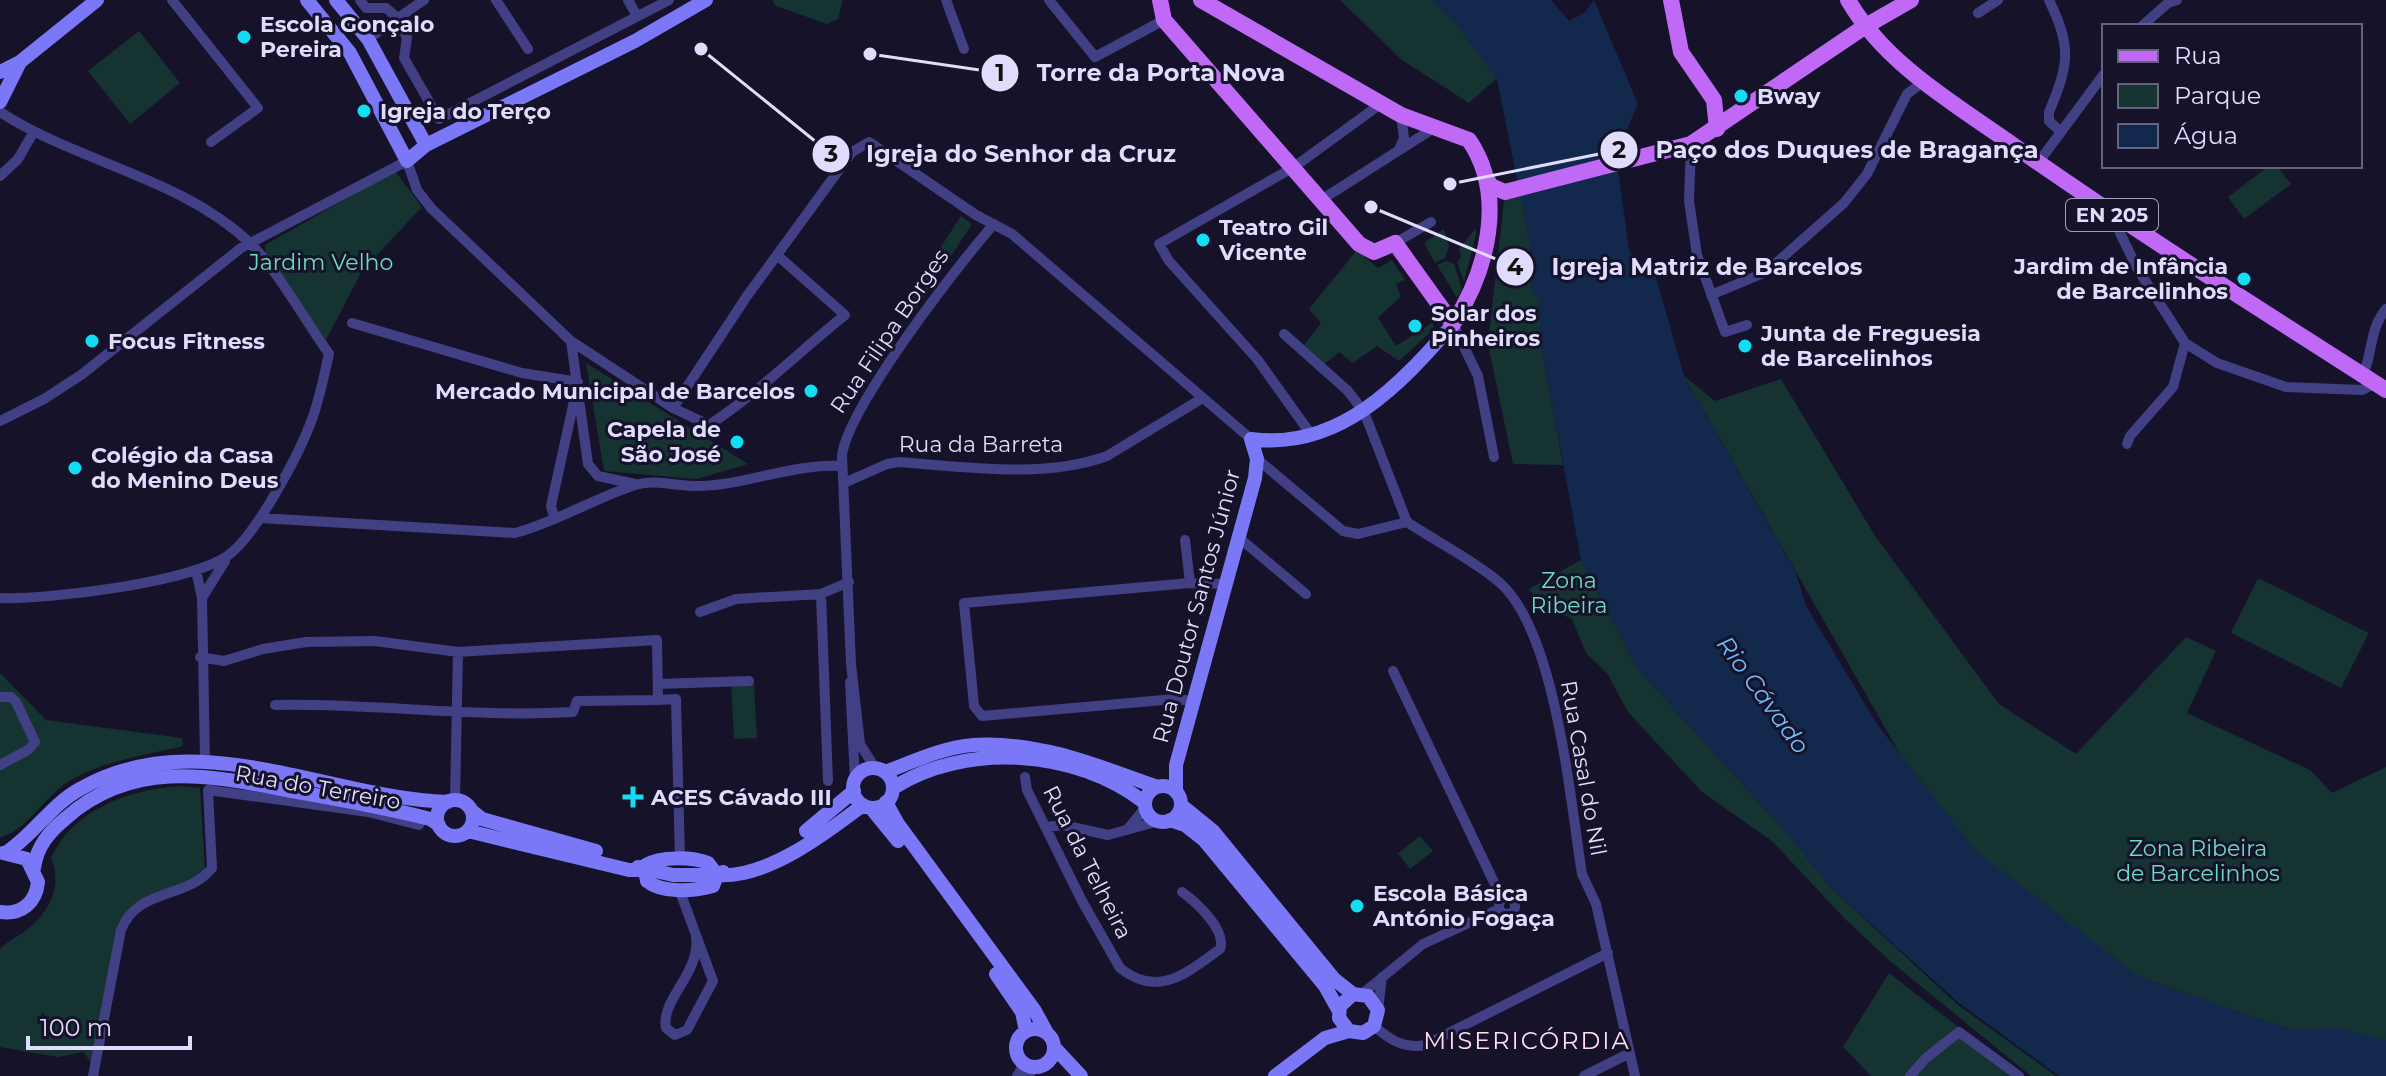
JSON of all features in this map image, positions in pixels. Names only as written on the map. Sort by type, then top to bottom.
[{"type":"main road","points":[[2,91],[20,62],[97,0]]},
{"type":"main road","points":[[307,0],[354,59],[407,161],[426,145],[592,63],[706,0]]},
{"type":"main road","points":[[336,0],[368,40],[426,145]]},
{"type":"main road","points":[[1160,0],[1164,20],[1359,244],[1374,252],[1395,243],[1453,324]]},
{"type":"main road","points":[[1201,0],[1401,115],[1434,128],[1452,131],[1469,140],[1491,186],[1507,191],[1691,144],[1864,27],[1911,0]]},
{"type":"main road","points":[[1671,0],[1681,52],[1714,100],[1717,129]]},
{"type":"main road","name":"EN 205","points":[[1848,0],[1864,27],[1923,82],[2121,221],[2375,383]]},
{"type":"main road","points":[[344,46],[368,40]]},
{"type":"main road","points":[[354,59],[368,40]]},
{"type":"main road","points":[[1483,173],[1492,210]]},
{"type":"main road","points":[[1257,459],[1251,439],[1267,441],[1310,433],[1364,412],[1453,324],[1471,296],[1492,210],[1507,191]]},
{"type":"main road","name":"Rua Doutor Santos Júnior","points":[[1178,798],[1176,765],[1257,459]]},
{"type":"main road","points":[[717,875],[703,860],[656,860],[646,865],[645,870],[651,885],[679,889],[713,886],[717,875],[782,848],[854,785],[863,771],[880,770],[970,745],[1013,746],[1076,756],[1158,786],[1178,798],[1213,831],[1334,979],[1373,1000],[1378,1010],[1374,1026],[1363,1033],[1349,1031],[1325,1038],[1275,1076]]},
{"type":"main road","points":[[886,802],[893,788],[915,773],[972,758],[1039,761],[1102,777],[1165,821],[1185,825],[1204,840],[1325,986],[1349,1031]]},
{"type":"main road","points":[[4,853],[20,844],[45,815],[94,781],[152,762],[421,817],[453,836],[468,831],[629,870],[673,875],[734,876],[770,865],[867,806],[886,802]]},
{"type":"main road","name":"Rua Doutor Santos Júnior","points":[[1145,805],[1148,793],[1176,765]]},
{"type":"main road","points":[[880,770],[893,788]]},
{"type":"main road","points":[[34,868],[43,842],[82,804],[152,777],[206,775],[465,803],[482,819],[622,859],[645,870]]},
{"type":"main road","points":[[854,785],[1022,1012],[1026,1031],[1016,1047],[1030,1069]]},
{"type":"main road","points":[[1165,821],[1178,798]]},
{"type":"main road","points":[[439,825],[439,812],[452,801]]},
{"type":"main road","points":[[886,802],[898,824],[1035,1011],[1051,1040],[1080,1075]]},
{"type":"main road","points":[[468,831],[473,820],[472,811]]},
{"type":"main road","points":[[0,925],[7,912],[28,906],[38,882],[34,868],[24,857],[4,853]]},
{"type":"main road","points":[[1325,1038],[1343,1001],[1358,994]]},
{"type":"main road","points":[[1026,1031],[1037,1029],[1051,1040],[1052,1057],[1030,1069]]},
{"type":"main road","points":[[1030,1069],[1062,1065],[1080,1075]]},
{"type":"street","points":[[172,0],[258,108],[211,142]]},
{"type":"street","points":[[360,0],[366,8],[386,8],[399,19],[407,38],[404,58],[439,119],[584,45],[637,16],[650,4],[669,0]]},
{"type":"street","points":[[368,40],[424,0]]},
{"type":"street","points":[[496,0],[528,49]]},
{"type":"street","points":[[628,0],[637,16]]},
{"type":"street","points":[[946,0],[964,49]]},
{"type":"street","points":[[1049,0],[1095,57],[1164,20]]},
{"type":"street","points":[[1978,13],[1998,0]]},
{"type":"street","points":[[2049,0],[2066,42],[2068,59],[2049,112],[2049,121],[2060,131]]},
{"type":"street","points":[[2145,24],[2177,0]]},
{"type":"street","points":[[584,45],[592,63]]},
{"type":"street","points":[[2038,163],[2102,77]]},
{"type":"street","points":[[1711,295],[1766,272],[1844,203],[1867,174],[1907,94],[1923,82]]},
{"type":"street","points":[[2,91],[11,119],[33,133],[158,184],[208,212],[250,244],[329,354],[312,418],[260,518],[228,556],[202,598]]},
{"type":"street","points":[[1310,433],[1257,359],[1197,294],[1159,244],[1294,167],[1382,103]]},
{"type":"street","points":[[1398,151],[1404,138],[1401,115]]},
{"type":"street","points":[[1321,200],[1434,128]]},
{"type":"street","points":[[0,176],[18,159],[33,133]]},
{"type":"street","points":[[673,408],[777,255],[852,152],[869,142],[1012,234],[1251,439]]},
{"type":"street","points":[[1691,144],[1689,201],[1697,255],[1725,332],[1747,325]]},
{"type":"street","points":[[0,421],[44,399],[81,375],[165,305],[250,244],[407,161],[417,190],[431,208],[571,341],[673,408],[709,425],[747,400],[783,364],[845,315],[777,255]]},
{"type":"street","points":[[2121,221],[2120,233],[2137,268],[2185,343],[2217,363],[2286,387],[2362,390],[2375,383],[2371,357],[2372,331],[2386,309]]},
{"type":"street","points":[[1395,243],[1431,222]]},
{"type":"street","name":"Rua Filipa Borges","points":[[880,770],[860,744],[851,664],[842,466],[844,439],[852,421],[994,224]]},
{"type":"street","points":[[352,323],[522,373],[578,382]]},
{"type":"street","points":[[1453,324],[1478,376],[1494,457]]},
{"type":"street","points":[[1257,459],[1343,531],[1358,534],[1407,522],[1364,412],[1348,391],[1284,334]]},
{"type":"street","points":[[571,341],[588,464],[598,476],[638,484]]},
{"type":"street","points":[[2127,444],[2130,436],[2173,387],[2185,343]]},
{"type":"street","points":[[554,517],[551,506],[578,382]]},
{"type":"street","name":"Rua da Barreta","points":[[844,483],[887,464],[899,462],[1017,467],[1091,462],[1107,456],[1201,399]]},
{"type":"street","points":[[260,518],[499,534],[539,526],[554,517],[638,484],[655,481],[697,486],[819,465],[842,466]]},
{"type":"street","name":"Rua Casal do Nil","points":[[1407,522],[1501,583],[1530,626],[1547,667],[1582,874],[1596,904],[1635,1076]]},
{"type":"street","points":[[1237,536],[1306,594]]},
{"type":"street","points":[[1185,540],[1190,583]]},
{"type":"street","points":[[0,598],[63,594],[191,572],[228,556]]},
{"type":"street","points":[[191,572],[202,598],[200,657],[206,775]]},
{"type":"street","points":[[700,612],[736,599],[821,594],[849,582]]},
{"type":"street","points":[[1194,701],[1175,699],[982,716],[974,706],[964,603],[1190,583],[1224,584]]},
{"type":"street","points":[[821,594],[828,781]]},
{"type":"street","points":[[200,657],[224,661],[292,644],[361,641],[458,652],[657,640],[658,700]]},
{"type":"street","points":[[452,801],[458,713],[458,652]]},
{"type":"street","name":"Rua Filipa Borges","points":[[851,664],[848,695],[854,785]]},
{"type":"street","points":[[1358,994],[1423,944],[1501,904],[1393,671]]},
{"type":"street","points":[[658,684],[749,681]]},
{"type":"street","points":[[0,697],[16,702],[35,742],[28,750],[0,765]]},
{"type":"street","points":[[275,705],[348,704],[458,713],[573,712],[577,701],[676,699],[680,860]]},
{"type":"street","name":"Rua do Terreiro","points":[[93,1076],[121,930],[127,914],[137,905],[204,879],[212,868],[206,775]]},
{"type":"street","name":"Rua da Telheira","points":[[1025,777],[1027,790],[1082,901],[1120,968],[1139,980],[1165,983],[1180,978],[1220,949],[1220,935],[1196,901],[1182,892]]},
{"type":"street","points":[[1127,830],[1145,805]]},
{"type":"street","points":[[1047,827],[1063,825],[1108,835],[1165,821]]},
{"type":"street","points":[[679,889],[712,975],[712,986],[687,1030],[675,1035],[666,1028],[665,1017],[694,964],[696,937]]},
{"type":"street","points":[[1374,1026],[1399,1044],[1413,1047],[1425,1045],[1608,953]]},
{"type":"street","points":[[1378,1010],[1382,977]]},
{"type":"street","points":[[1910,1076],[1926,1058],[1959,1032],[2019,1076]]},
{"type":"street","points":[[1584,1076],[1630,1053]]},
{"type":"green space","points":[[772,0],[843,0],[838,19],[827,24],[776,6]]},
{"type":"green space","points":[[1340,0],[1433,0],[1455,22],[1497,78],[1469,103],[1402,60]]},
{"type":"green space","points":[[139,31],[180,83],[130,124],[88,71]]},
{"type":"green space","points":[[2266,168],[2279,168],[2291,184],[2244,219],[2228,197]]},
{"type":"green space","name":"Jardim Velho","points":[[395,171],[422,207],[362,271],[326,340],[266,257],[265,245]]},
{"type":"green space","points":[[1520,193],[1534,265],[1531,286],[1539,302],[1541,344],[1563,465],[1513,464],[1488,344],[1504,201]]},
{"type":"green space","points":[[961,216],[972,224],[914,312],[903,305]]},
{"type":"green space","points":[[1476,228],[1464,282],[1457,262],[1461,257],[1459,249]]},
{"type":"green space","points":[[1444,229],[1449,247],[1445,258],[1435,263],[1424,243]]},
{"type":"green space","points":[[1357,250],[1378,268],[1392,260],[1405,280],[1396,284],[1401,296],[1378,318],[1396,346],[1433,322],[1433,330],[1399,361],[1377,346],[1353,363],[1339,352],[1325,364],[1304,345],[1321,323],[1309,309]]},
{"type":"green space","points":[[1446,261],[1454,264],[1462,289],[1457,298],[1437,265]]},
{"type":"green space","points":[[586,363],[748,464],[697,479],[604,471]]},
{"type":"green space","name":"Zona Ribeira de Barcelinhos","points":[[1684,376],[1715,401],[1781,379],[1875,536],[1999,704],[2076,754],[2186,637],[2216,651],[2187,713],[2310,770],[2332,793],[2386,767],[2386,1047],[2289,1029],[2141,978],[1965,868]]},
{"type":"green space","name":"Zona Ribeira","points":[[1581,560],[1637,668],[1793,840],[1830,887],[1958,1005],[2056,1076],[2031,1076],[1890,961],[1846,920],[1772,841],[1702,792],[1628,712],[1607,673],[1586,653],[1572,619],[1541,605],[1529,589]]},
{"type":"green space","points":[[2258,578],[2369,633],[2341,688],[2231,633]]},
{"type":"green space","points":[[0,673],[46,720],[182,738],[183,746],[126,759],[84,773],[61,787],[20,827],[0,838]]},
{"type":"green space","points":[[754,684],[757,738],[734,739],[731,685]]},
{"type":"green space","points":[[179,786],[200,788],[205,869],[184,884],[136,903],[117,928],[91,1062],[83,1052],[58,1057],[0,1047],[0,949],[30,927],[45,911],[54,891],[51,858],[61,841],[73,827],[104,805],[141,792]]},
{"type":"green space","points":[[1420,836],[1433,851],[1410,869],[1398,853]]},
{"type":"green space","points":[[1889,973],[2021,1076],[1871,1076],[1843,1047]]},
{"type":"water","name":"Rio Cávado","points":[[1433,0],[1551,0],[1569,21],[1584,13],[1594,0],[1638,104],[1616,154],[1629,250],[1656,277],[1684,376],[1796,573],[1806,606],[1877,724],[1976,851],[2141,978],[2289,1029],[2336,1028],[2386,1040],[2386,1076],[2059,1076],[1959,1003],[1830,887],[1793,840],[1637,668],[1581,560],[1541,344],[1539,303],[1531,286],[1534,265],[1497,79],[1455,22]]},
{"type":"place","name":"Escola Gonçalo Pereira","points":[[244,37]]},
{"type":"place","name":"Igreja do Senhor da Cruz","points":[[701,49]]},
{"type":"place","name":"Torre da Porta Nova","points":[[870,54]]},
{"type":"place","name":"Bway","points":[[1741,96]]},
{"type":"place","name":"Igreja do Terço","points":[[364,111]]},
{"type":"place","name":"Paço dos Duques de Bragança","points":[[1450,184]]},
{"type":"place","name":"Igreja Matriz de Barcelos","points":[[1371,207]]},
{"type":"place","name":"Teatro Gil Vicente","points":[[1203,240]]},
{"type":"place","name":"Jardim de Infância de Barcelinhos","points":[[2244,279]]},
{"type":"place","name":"Solar dos Pinheiros","points":[[1415,326]]},
{"type":"place","name":"Focus Fitness","points":[[92,341]]},
{"type":"place","name":"Junta de Freguesia de Barcelinhos","points":[[1745,346]]},
{"type":"place","name":"Mercado Municipal de Barcelos","points":[[811,391]]},
{"type":"place","name":"Capela de São José","points":[[737,442]]},
{"type":"place","name":"Colégio da Casa do Menino Deus","points":[[75,468]]},
{"type":"place","name":"ACES Cávado III","points":[[633,797]]},
{"type":"place","name":"Escola Básica António Fogaça","points":[[1357,906]]},
{"type":"district","name":"MISERICÓRDIA","points":[[1527,1041]]}]
